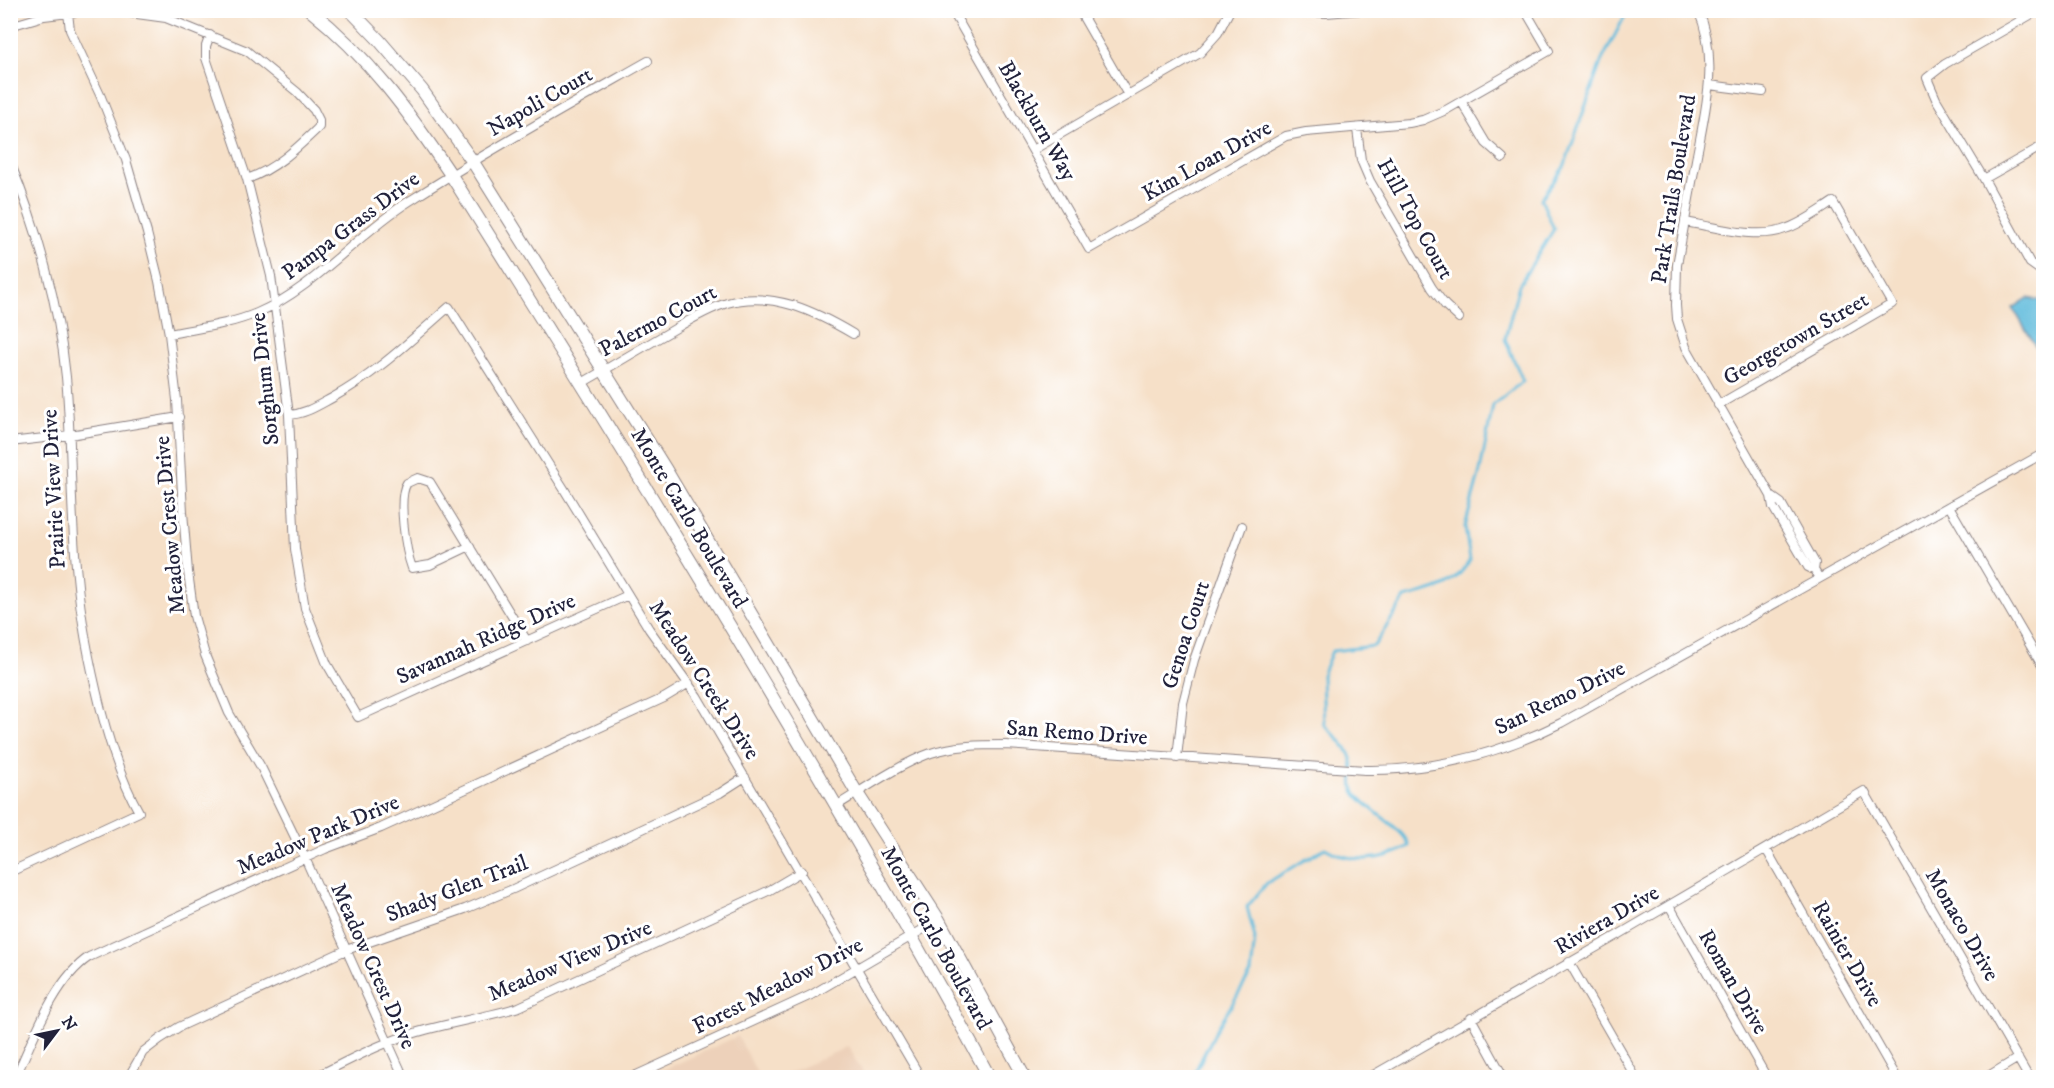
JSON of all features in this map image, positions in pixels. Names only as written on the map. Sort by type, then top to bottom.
[{"type":"main road","name":"Monte Carlo Boulevard","points":[[310,10],[346,41],[387,86],[424,134],[451,175],[683,547],[912,935],[990,1077]]},
{"type":"main road","name":"Monte Carlo Boulevard","points":[[350,10],[380,40],[422,90],[472,162],[604,370],[666,470],[857,793],[939,920],[1025,1077]]},
{"type":"street","points":[[10,26],[44,16],[93,10]]},
{"type":"street","points":[[108,10],[166,18],[247,51],[297,92],[314,110],[319,120],[319,127],[291,154],[262,174],[247,179]]},
{"type":"street","name":"Blackburn Way","points":[[952,10],[1089,249]]},
{"type":"street","points":[[1079,10],[1128,95]]},
{"type":"street","points":[[1033,150],[1200,53],[1218,33],[1230,10]]},
{"type":"street","points":[[1290,10],[1326,13],[1363,10]]},
{"type":"street","name":"Kim Loan Drive","points":[[1089,249],[1286,136],[1306,132],[1409,123],[1423,120],[1461,101],[1549,51],[1526,10]]},
{"type":"street","name":"Park Trails Boulevard","points":[[1698,10],[1709,53],[1709,85],[1675,284],[1677,319],[1686,346],[1771,496],[1773,507],[1808,567],[1814,570],[1819,579]]},
{"type":"street","points":[[2038,10],[1945,64],[1928,78],[1936,99],[1984,179],[2030,263],[2043,273]]},
{"type":"street","name":"Meadow Crest Drive","points":[[68,13],[70,30],[111,121],[129,169],[154,258],[169,334],[179,417],[186,556],[197,628],[209,666],[225,704],[261,767],[305,858],[404,1077]]},
{"type":"street","name":"Sorghum Drive","points":[[210,34],[206,46],[206,58],[247,179],[266,251],[275,304],[289,415],[295,549],[305,608],[327,663],[358,717]]},
{"type":"street","name":"Napoli Court","points":[[451,175],[648,61]]},
{"type":"street","points":[[1709,85],[1762,92]]},
{"type":"street","points":[[1461,101],[1481,137],[1503,158]]},
{"type":"street","name":"Hill Top Court","points":[[1357,129],[1361,160],[1370,181],[1432,288],[1459,318]]},
{"type":"street","points":[[1984,179],[2043,145]]},
{"type":"street","name":"Prairie View Drive","points":[[10,162],[37,239],[54,306],[65,374],[75,557],[84,630],[105,726],[119,771],[139,812],[10,872]]},
{"type":"street","name":"Pampa Grass Drive","points":[[169,334],[223,324],[256,314],[275,304],[305,284],[405,204],[451,175]]},
{"type":"street","name":"Georgetown Street","points":[[1685,222],[1747,232],[1769,233],[1787,228],[1833,202],[1892,304],[1718,405]]},
{"type":"street","name":"Palermo Court","points":[[582,383],[702,314],[738,301],[769,300],[789,304],[822,316],[853,334]]},
{"type":"street","name":"Meadow Creek Drive","points":[[289,415],[306,412],[361,381],[449,307],[649,629],[689,683],[921,1077]]},
{"type":"street","points":[[10,442],[70,435],[179,417]]},
{"type":"street","name":"San Remo Drive","points":[[836,806],[930,754],[970,746],[1006,745],[1347,770],[1404,770],[1446,764],[1492,752],[1531,737],[1576,715],[2043,453]]},
{"type":"street","points":[[470,546],[430,565],[412,568],[407,550],[402,495],[407,483],[418,478],[430,482],[470,546],[527,640]]},
{"type":"street","points":[[1948,506],[2043,669]]},
{"type":"street","name":"Genoa Court","points":[[1177,758],[1183,703],[1191,669],[1242,526]]},
{"type":"street","name":"Savannah Ridge Drive","points":[[358,717],[628,595]]},
{"type":"street","name":"Meadow Park Drive","points":[[15,1077],[62,984],[84,961],[305,858],[392,824],[664,698],[689,683]]},
{"type":"street","name":"Shady Glen Trail","points":[[128,1077],[143,1052],[179,1027],[346,950],[465,909],[513,889],[720,793],[745,777]]},
{"type":"street","name":"Riviera Drive","points":[[1368,1077],[1864,791]]},
{"type":"street","name":"Monaco Drive","points":[[1864,791],[2029,1077]]},
{"type":"street","name":"Rainier Drive","points":[[1766,849],[1897,1077]]},
{"type":"street","name":"Meadow View Drive","points":[[313,1077],[388,1042],[436,1026],[519,1007],[770,890],[801,871]]},
{"type":"street","name":"Roman Drive","points":[[1669,905],[1767,1077]]},
{"type":"street","name":"Forest Meadow Drive","points":[[630,1077],[799,1000],[939,920]]},
{"type":"street","points":[[1569,962],[1635,1077]]},
{"type":"street","points":[[1471,1018],[1504,1077]]},
{"type":"street","points":[[1985,1077],[2018,1058]]},
{"type":"shaded area","points":[[738,1036],[759,1077],[648,1077]]},
{"type":"shaded area","points":[[847,1046],[866,1077],[780,1077],[838,1051]]},
{"type":"water","points":[[2028,298],[2043,301],[2043,359],[2013,308]]},
{"type":"waterway","points":[[1194,1078],[1217,1029],[1251,973],[1255,938],[1247,907],[1267,883],[1325,848],[1345,857],[1367,859],[1389,855],[1409,846],[1401,833],[1356,794],[1352,783],[1353,766],[1348,751],[1324,724],[1322,675],[1332,651],[1374,646],[1405,598],[1443,587],[1457,577],[1470,560],[1465,527],[1480,471],[1493,405],[1523,381],[1505,339],[1519,285],[1554,229],[1541,199],[1564,167],[1601,62],[1628,10]]}]
